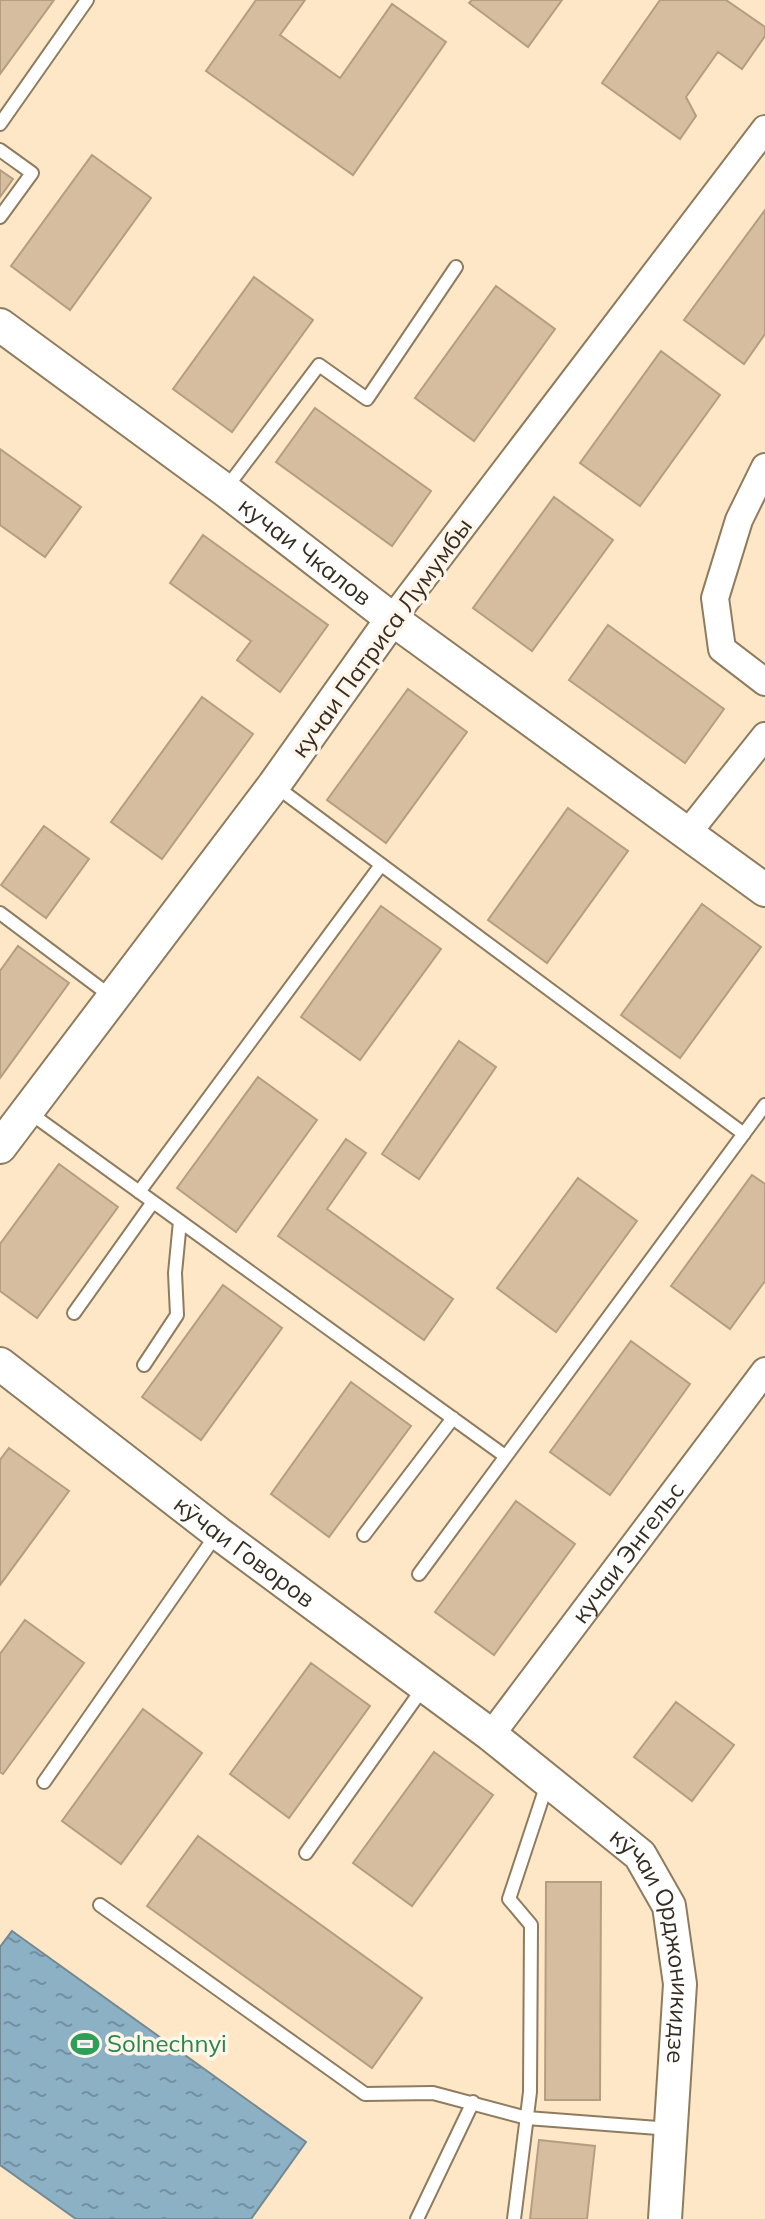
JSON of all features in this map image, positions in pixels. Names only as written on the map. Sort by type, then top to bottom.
[{"type":"street","name":"кучаи Патриса Лумумбы","points":[[0,1147],[274,785],[392,619],[765,129]]},
{"type":"street","name":"кучаи Чкалов","points":[[0,325],[225,490],[392,619],[765,890]]},
{"type":"street","points":[[765,467],[739,520],[715,598],[722,649],[765,682]]},
{"type":"street","points":[[687,834],[765,736]]},
{"type":"street","name":"кучаи Энгельс","points":[[491,1735],[765,1371]]},
{"type":"street","name":"кӯчаи Говоров","points":[[4,1374],[491,1735]]},
{"type":"street","name":"кӯчаи Орджоникидзе","points":[[491,1735],[640,1855],[669,1906],[680,1984],[665,2219]]},
{"type":"lane","points":[[0,124],[87,0]]},
{"type":"lane","points":[[0,150],[32,173],[0,217]]},
{"type":"lane","points":[[225,490],[319,365],[367,399],[456,267]]},
{"type":"lane","points":[[274,785],[744,1134]]},
{"type":"lane","points":[[139,1192],[381,865]]},
{"type":"lane","points":[[0,913],[112,997]]},
{"type":"lane","points":[[419,1574],[765,1105]]},
{"type":"lane","points":[[27,1111],[505,1456]]},
{"type":"lane","points":[[74,1313],[153,1202]]},
{"type":"lane","points":[[144,1365],[177,1315],[180,1221]]},
{"type":"lane","points":[[364,1535],[453,1418]]},
{"type":"lane","points":[[44,1782],[218,1533]]},
{"type":"lane","points":[[306,1853],[425,1685]]},
{"type":"lane","points":[[514,2219],[527,2118],[531,1925],[509,1899],[548,1781]]},
{"type":"lane","points":[[100,1905],[365,2094],[433,2093],[527,2118],[671,2129]]},
{"type":"lane","points":[[417,2219],[473,2102]]},
{"type":"water","name":"Solnechnyi","points":[[12,1931],[306,2142],[251,2219],[76,2219],[0,2165],[0,1947]]},
{"type":"building","points":[[0,0],[54,0],[0,74]]},
{"type":"building","points":[[256,0],[305,0],[280,35],[340,78],[392,4],[446,42],[353,175],[206,71]]},
{"type":"building","points":[[472,0],[562,0],[528,47],[469,3]]},
{"type":"building","points":[[660,0],[726,0],[765,27],[765,36],[742,69],[718,52],[686,97],[696,116],[680,139],[602,83]]},
{"type":"building","points":[[92,155],[151,198],[70,310],[11,266]]},
{"type":"building","points":[[0,170],[13,179],[0,197]]},
{"type":"building","points":[[765,210],[765,334],[744,364],[684,320]]},
{"type":"building","points":[[254,277],[313,320],[232,432],[173,389]]},
{"type":"building","points":[[496,286],[555,329],[474,441],[415,398]]},
{"type":"building","points":[[661,351],[720,395],[640,506],[580,463]]},
{"type":"building","points":[[315,408],[431,491],[392,546],[276,462]]},
{"type":"building","points":[[0,449],[81,507],[45,557],[0,525]]},
{"type":"building","points":[[554,497],[613,540],[532,651],[473,608]]},
{"type":"building","points":[[203,535],[328,625],[280,692],[237,660],[251,641],[170,583]]},
{"type":"building","points":[[608,625],[724,709],[685,763],[569,680]]},
{"type":"building","points":[[408,689],[467,732],[386,843],[327,800]]},
{"type":"building","points":[[202,697],[253,734],[162,859],[111,822]]},
{"type":"building","points":[[568,808],[628,851],[547,963],[488,920]]},
{"type":"building","points":[[44,826],[89,859],[46,918],[1,885]]},
{"type":"building","points":[[702,904],[761,947],[680,1058],[621,1015]]},
{"type":"building","points":[[381,906],[441,949],[360,1060],[301,1017]]},
{"type":"building","points":[[18,946],[69,983],[0,1078],[0,971]]},
{"type":"building","points":[[459,1041],[496,1067],[419,1179],[382,1154]]},
{"type":"building","points":[[258,1077],[317,1120],[236,1232],[177,1188]]},
{"type":"building","points":[[346,1139],[366,1153],[327,1209],[453,1299],[424,1340],[278,1236]]},
{"type":"building","points":[[59,1164],[118,1207],[37,1318],[0,1291],[0,1244]]},
{"type":"building","points":[[752,1175],[765,1184],[765,1281],[730,1329],[671,1286]]},
{"type":"building","points":[[578,1178],[637,1221],[556,1332],[497,1288]]},
{"type":"building","points":[[223,1285],[282,1328],[201,1440],[142,1397]]},
{"type":"building","points":[[631,1341],[690,1384],[610,1495],[550,1452]]},
{"type":"building","points":[[351,1382],[411,1426],[329,1537],[271,1494]]},
{"type":"building","points":[[9,1448],[69,1491],[0,1585],[0,1460]]},
{"type":"building","points":[[516,1501],[575,1544],[494,1655],[435,1612]]},
{"type":"building","points":[[25,1620],[84,1663],[3,1774],[0,1772],[0,1654]]},
{"type":"building","points":[[311,1663],[370,1706],[289,1818],[230,1774]]},
{"type":"building","points":[[676,1702],[734,1745],[692,1801],[634,1757]]},
{"type":"building","points":[[143,1709],[202,1753],[121,1864],[62,1821]]},
{"type":"building","points":[[434,1752],[493,1795],[412,1906],[353,1863]]},
{"type":"building","points":[[198,1836],[422,1998],[372,2068],[147,1906]]},
{"type":"building","points":[[546,1882],[601,1882],[600,2100],[545,2100]]},
{"type":"building","points":[[539,2140],[595,2146],[587,2219],[530,2219]]},
{"type":"place","name":"Solnechnyi","points":[[85,2044]]}]
